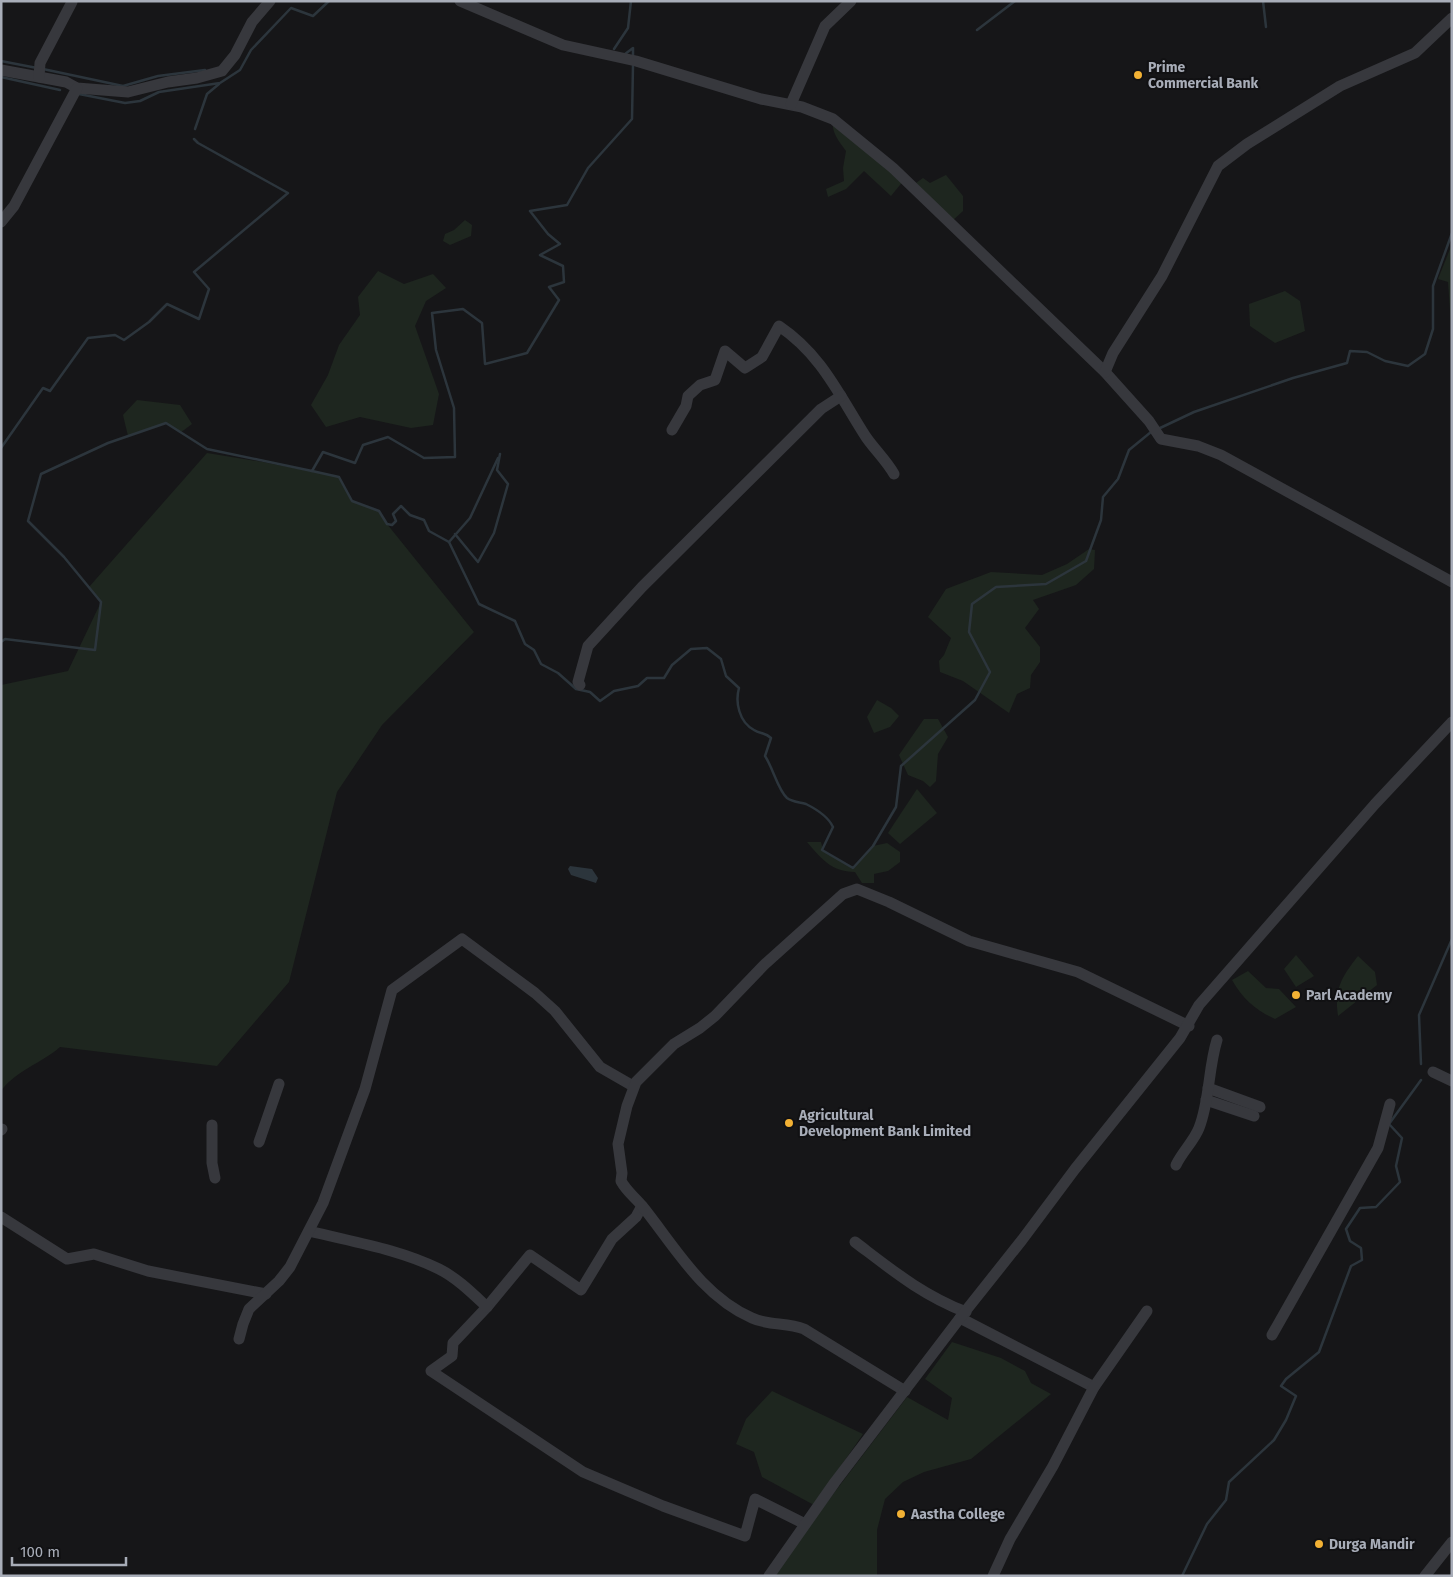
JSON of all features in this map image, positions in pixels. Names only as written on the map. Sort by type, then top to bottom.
[{"type":"street","points":[[1,70],[66,82],[77,88],[128,92],[222,71],[235,56],[252,22],[270,1]]},
{"type":"street","points":[[460,1],[563,44],[632,60],[761,99],[791,104],[832,119],[893,168],[1105,372],[1148,421],[1161,439],[1198,446],[1221,455],[1452,582]]},
{"type":"street","points":[[791,104],[825,26],[851,1]]},
{"type":"street","points":[[39,77],[40,63],[72,2]]},
{"type":"street","points":[[1105,372],[1112,353],[1162,276],[1218,166],[1247,144],[1340,86],[1415,53],[1452,18]]},
{"type":"street","points":[[1,222],[14,206],[77,88]]},
{"type":"street","points":[[672,430],[686,406],[688,396],[700,385],[714,380],[724,351],[745,368],[762,357],[780,326],[800,340],[828,372],[868,439],[885,458],[894,474]]},
{"type":"street","points":[[580,685],[578,682],[588,646],[642,587],[821,409],[842,396]]},
{"type":"street","points":[[769,1576],[805,1524],[1022,1240],[1052,1197],[1189,1026],[1199,1005],[1375,804],[1452,722]]},
{"type":"street","points":[[905,1391],[804,1329],[760,1321],[722,1299],[683,1262],[621,1181],[622,1173],[618,1144],[633,1086],[665,1052],[715,1016],[764,966],[843,894],[857,889],[889,902],[969,941],[1078,972],[1189,1026]]},
{"type":"street","points":[[239,1339],[250,1309],[290,1267],[309,1231],[335,1170],[365,1089],[392,990],[462,939],[536,993],[556,1011],[600,1067],[633,1086]]},
{"type":"street","points":[[1176,1165],[1198,1130],[1206,1100],[1212,1057],[1217,1040]]},
{"type":"street","points":[[1433,1072],[1452,1081]]},
{"type":"street","points":[[259,1142],[279,1084]]},
{"type":"street","points":[[1206,1100],[1257,1112],[1208,1088]]},
{"type":"street","points":[[1272,1335],[1378,1148],[1390,1104]]},
{"type":"street","points":[[212,1125],[212,1162],[215,1178]]},
{"type":"street","points":[[642,1206],[636,1217],[612,1238],[581,1290],[530,1256],[487,1307],[453,1343],[452,1356],[431,1372],[583,1472],[663,1506],[745,1536],[755,1499],[805,1524]]},
{"type":"street","points":[[1,1217],[67,1259],[94,1254],[148,1271],[266,1294]]},
{"type":"street","points":[[309,1231],[400,1253],[440,1270],[463,1284],[487,1307]]},
{"type":"street","points":[[855,1242],[906,1283],[1094,1387]]},
{"type":"street","points":[[993,1576],[1010,1539],[1053,1466],[1094,1387],[1147,1311]]},
{"type":"street","points":[[1425,1576],[1452,1542]]},
{"type":"shaded area","points":[[833,119],[904,180],[891,196],[864,171],[846,189],[828,197],[826,189],[844,181],[843,168],[846,151],[834,132]]},
{"type":"shaded area","points":[[946,175],[963,196],[963,211],[952,221],[916,183],[923,178],[930,183]]},
{"type":"shaded area","points":[[465,220],[472,225],[471,236],[450,245],[443,241],[445,234],[454,230]]},
{"type":"shaded area","points":[[1452,244],[1452,338],[1448,282],[1438,279]]},
{"type":"shaded area","points":[[378,271],[404,284],[433,274],[446,288],[426,301],[415,326],[439,394],[433,425],[411,428],[360,417],[326,427],[311,405],[328,375],[339,345],[360,315],[358,297]]},
{"type":"shaded area","points":[[1285,291],[1300,301],[1305,331],[1275,343],[1250,326],[1249,304]]},
{"type":"shaded area","points":[[137,400],[180,405],[192,424],[180,433],[166,423],[128,436],[123,415]]},
{"type":"shaded area","points":[[207,453],[339,477],[352,501],[379,511],[387,524],[474,632],[382,725],[337,792],[289,982],[217,1066],[60,1047],[14,1078],[1,1091],[1,685],[68,671],[101,602],[89,587]]},
{"type":"shaded area","points":[[1089,549],[1095,550],[1094,569],[1076,585],[1033,600],[1039,609],[1025,628],[1040,647],[1040,662],[1031,675],[1030,688],[1017,694],[1009,713],[963,681],[940,672],[939,661],[944,655],[951,638],[928,617],[946,589],[991,572],[1042,575],[1067,564]]},
{"type":"shaded area","points":[[877,700],[891,708],[899,716],[890,727],[874,733],[867,717]]},
{"type":"shaded area","points":[[924,719],[938,719],[948,737],[938,754],[936,781],[930,787],[923,781],[908,775],[899,755]]},
{"type":"shaded area","points":[[917,789],[937,813],[900,844],[888,833]]},
{"type":"shaded area","points":[[807,842],[821,842],[823,850],[853,868],[873,846],[887,843],[900,852],[900,862],[888,871],[874,874],[874,883],[862,883],[855,872],[839,870],[827,863]]},
{"type":"shaded area","points":[[570,866],[592,869],[598,878],[596,883],[571,875],[568,869]]},
{"type":"shaded area","points":[[1296,955],[1314,976],[1296,987],[1284,969]]},
{"type":"shaded area","points":[[1358,956],[1375,972],[1377,985],[1338,1016],[1337,998],[1340,984]]},
{"type":"shaded area","points":[[1248,971],[1266,988],[1279,989],[1296,1007],[1275,1019],[1261,1012],[1245,998],[1232,980]]},
{"type":"shaded area","points":[[952,1342],[1001,1358],[1025,1371],[1031,1383],[1051,1394],[971,1459],[924,1472],[903,1482],[885,1499],[877,1530],[877,1576],[775,1576],[796,1543],[907,1397],[948,1420],[952,1398],[925,1379]]},
{"type":"shaded area","points":[[772,1391],[863,1434],[814,1505],[762,1477],[754,1452],[736,1444],[746,1419]]},
{"type":"waterway","points":[[79,94],[125,103],[140,101],[159,92],[220,83],[240,70],[251,50],[291,8],[313,16],[329,1]]},
{"type":"waterway","points":[[614,49],[628,28],[631,1]]},
{"type":"waterway","points":[[977,30],[1015,1]]},
{"type":"waterway","points":[[1263,1],[1266,27]]},
{"type":"waterway","points":[[625,54],[633,48],[633,57]]},
{"type":"waterway","points":[[1,61],[37,68]]},
{"type":"waterway","points":[[1,642],[5,639],[95,650],[101,602],[64,557],[28,521],[41,474],[108,443],[166,423],[207,449],[312,471],[323,452],[355,463],[363,445],[388,437],[424,458],[455,457],[454,408],[436,350],[432,313],[463,309],[482,323],[485,364],[527,353],[559,300],[549,287],[564,282],[563,266],[540,255],[560,244],[548,234],[530,211],[567,205],[588,168],[632,119],[633,65]]},
{"type":"waterway","points":[[43,69],[123,86],[158,76],[205,70]]},
{"type":"waterway","points":[[1,77],[60,90]]},
{"type":"waterway","points":[[195,129],[207,94],[219,84]]},
{"type":"waterway","points":[[1,448],[43,388],[50,391],[88,338],[115,335],[124,340],[149,322],[167,304],[199,319],[209,289],[194,272],[288,193],[194,139]]},
{"type":"waterway","points":[[1158,429],[1194,412],[1293,378],[1347,363],[1350,351],[1367,352],[1385,361],[1408,366],[1425,354],[1433,329],[1433,286],[1452,233]]},
{"type":"waterway","points":[[312,471],[339,477],[352,501],[379,511],[387,524],[392,525],[396,521],[393,514],[401,506],[410,515],[424,520],[429,531],[449,542],[479,604],[515,621],[525,644],[534,650],[541,664],[558,673],[576,689],[590,692],[600,701],[614,691],[638,686],[647,678],[664,678],[672,665],[691,649],[707,648],[721,659],[726,676],[739,688],[739,711],[745,722],[754,730],[771,738],[765,756],[784,794],[789,799],[814,808],[828,819],[833,827],[822,850],[853,868],[873,846],[896,807],[901,766],[975,700],[990,672],[969,632],[972,604],[996,587],[1046,584],[1086,561],[1101,520],[1103,497],[1118,479],[1129,450],[1151,432]]},
{"type":"waterway","points":[[455,534],[478,562],[494,533],[508,484],[497,470],[500,454]]},
{"type":"waterway","points":[[449,542],[470,518],[498,458]]},
{"type":"waterway","points":[[1421,1064],[1419,1015],[1452,939]]},
{"type":"waterway","points":[[1182,1576],[1207,1524],[1226,1500],[1229,1482],[1274,1440],[1286,1420],[1296,1396],[1281,1386],[1286,1379],[1319,1352],[1351,1266],[1362,1260],[1361,1248],[1350,1241],[1346,1229],[1360,1208],[1376,1207],[1400,1182],[1396,1166],[1402,1138],[1389,1124],[1421,1080]]},
{"type":"place","name":"Prime Commercial Bank","points":[[1138,75]]},
{"type":"place","name":"Parl Academy","points":[[1296,995]]},
{"type":"place","name":"Agricultural Development Bank Limited","points":[[789,1123]]},
{"type":"place","name":"Aastha College","points":[[901,1514]]},
{"type":"place","name":"Durga Mandir","points":[[1319,1544]]}]
